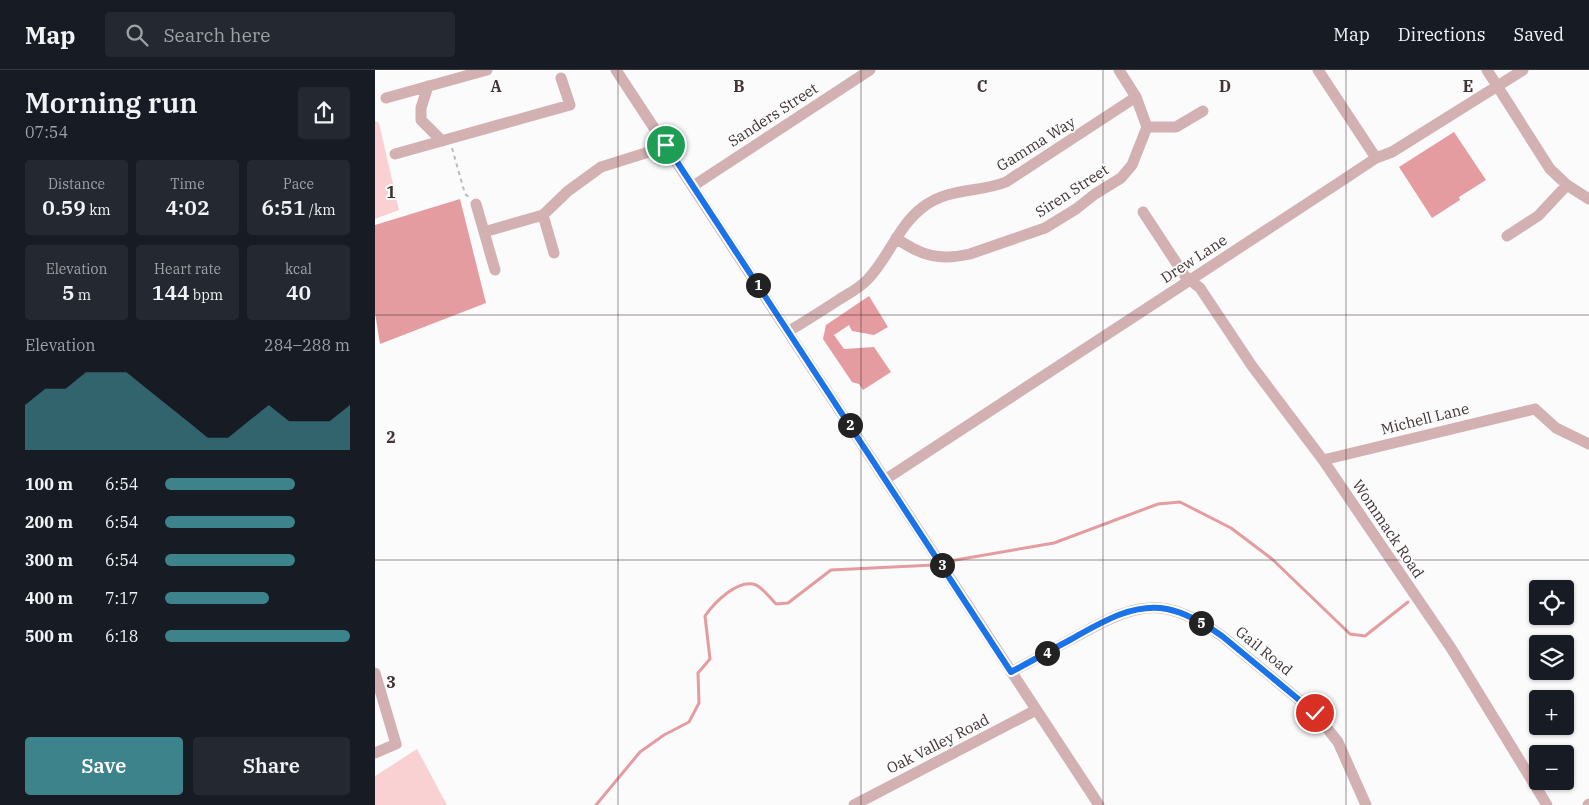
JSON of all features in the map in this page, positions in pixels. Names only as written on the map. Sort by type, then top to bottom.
[{"type":"street","points":[[386,98],[487,70]]},
{"type":"street","points":[[617,70],[1099,805]]},
{"type":"street","name":"Sanders Street","points":[[693,186],[870,70]]},
{"type":"street","points":[[1119,70],[1136,97],[1147,127],[1176,127],[1203,111]]},
{"type":"street","points":[[1318,70],[1376,158]]},
{"type":"street","points":[[1487,70],[1544,160],[1567,185],[1589,199]]},
{"type":"street","name":"Drew Lane","points":[[886,480],[1376,158],[1392,152],[1523,70]]},
{"type":"street","points":[[395,154],[570,105],[561,78]]},
{"type":"street","points":[[428,86],[421,108],[421,120],[445,140]]},
{"type":"street","name":"Gamma Way","points":[[789,332],[867,281],[904,227],[923,207],[957,191],[991,187],[1006,182],[1136,97]]},
{"type":"street","name":"Siren Street","points":[[896,238],[911,249],[936,257],[947,258],[970,254],[1045,228],[1076,209],[1127,172],[1137,155],[1147,127]]},
{"type":"street","points":[[484,232],[543,215],[568,191],[601,167],[666,145]]},
{"type":"street","points":[[1507,236],[1537,216],[1567,185]]},
{"type":"street","points":[[476,204],[495,270]]},
{"type":"street","name":"Wommack Road","points":[[1143,212],[1182,271],[1199,288],[1248,360],[1323,460],[1451,648],[1547,805]]},
{"type":"street","points":[[543,215],[554,253]]},
{"type":"street","name":"Michell Lane","points":[[1323,460],[1487,419],[1535,409],[1557,428],[1589,444]]},
{"type":"street","name":"Gail Road","points":[[1011,672],[1102,622],[1121,614],[1150,608],[1165,608],[1179,612],[1208,626],[1222,636],[1315,713],[1337,742],[1365,805]]},
{"type":"street","points":[[375,673],[396,744],[375,753]]},
{"type":"street","name":"Oak Valley Road","points":[[854,805],[1036,710]]},
{"type":"path","points":[[445,140],[465,194],[476,204]]},
{"type":"shaded area","points":[[375,121],[379,123],[399,210],[375,219]]},
{"type":"shaded area","points":[[1454,132],[1486,180],[1459,197],[1460,200],[1432,218],[1399,167]]},
{"type":"shaded area","points":[[460,199],[486,303],[380,344],[375,313],[375,225]]},
{"type":"shaded area","points":[[869,296],[888,327],[874,335],[852,331],[849,325],[834,335],[844,349],[874,347],[891,372],[863,390],[859,384],[852,382],[823,339],[826,325]]},
{"type":"shaded area","points":[[417,749],[447,805],[375,805],[375,776]]},
{"type":"waterway","points":[[950,561],[1054,543],[1158,504],[1180,502],[1231,528],[1272,559],[1350,634],[1365,636],[1408,602]]},
{"type":"waterway","points":[[596,805],[640,752],[664,735],[689,722],[699,703],[698,673],[710,659],[705,616],[720,599],[734,588],[749,584],[756,585],[776,604],[788,603],[831,570],[934,565]]},
{"type":"route","points":[[666,145],[1011,672],[1102,622],[1121,614],[1134,610],[1165,608],[1179,612],[1208,626],[1304,702],[1315,713]]}]
